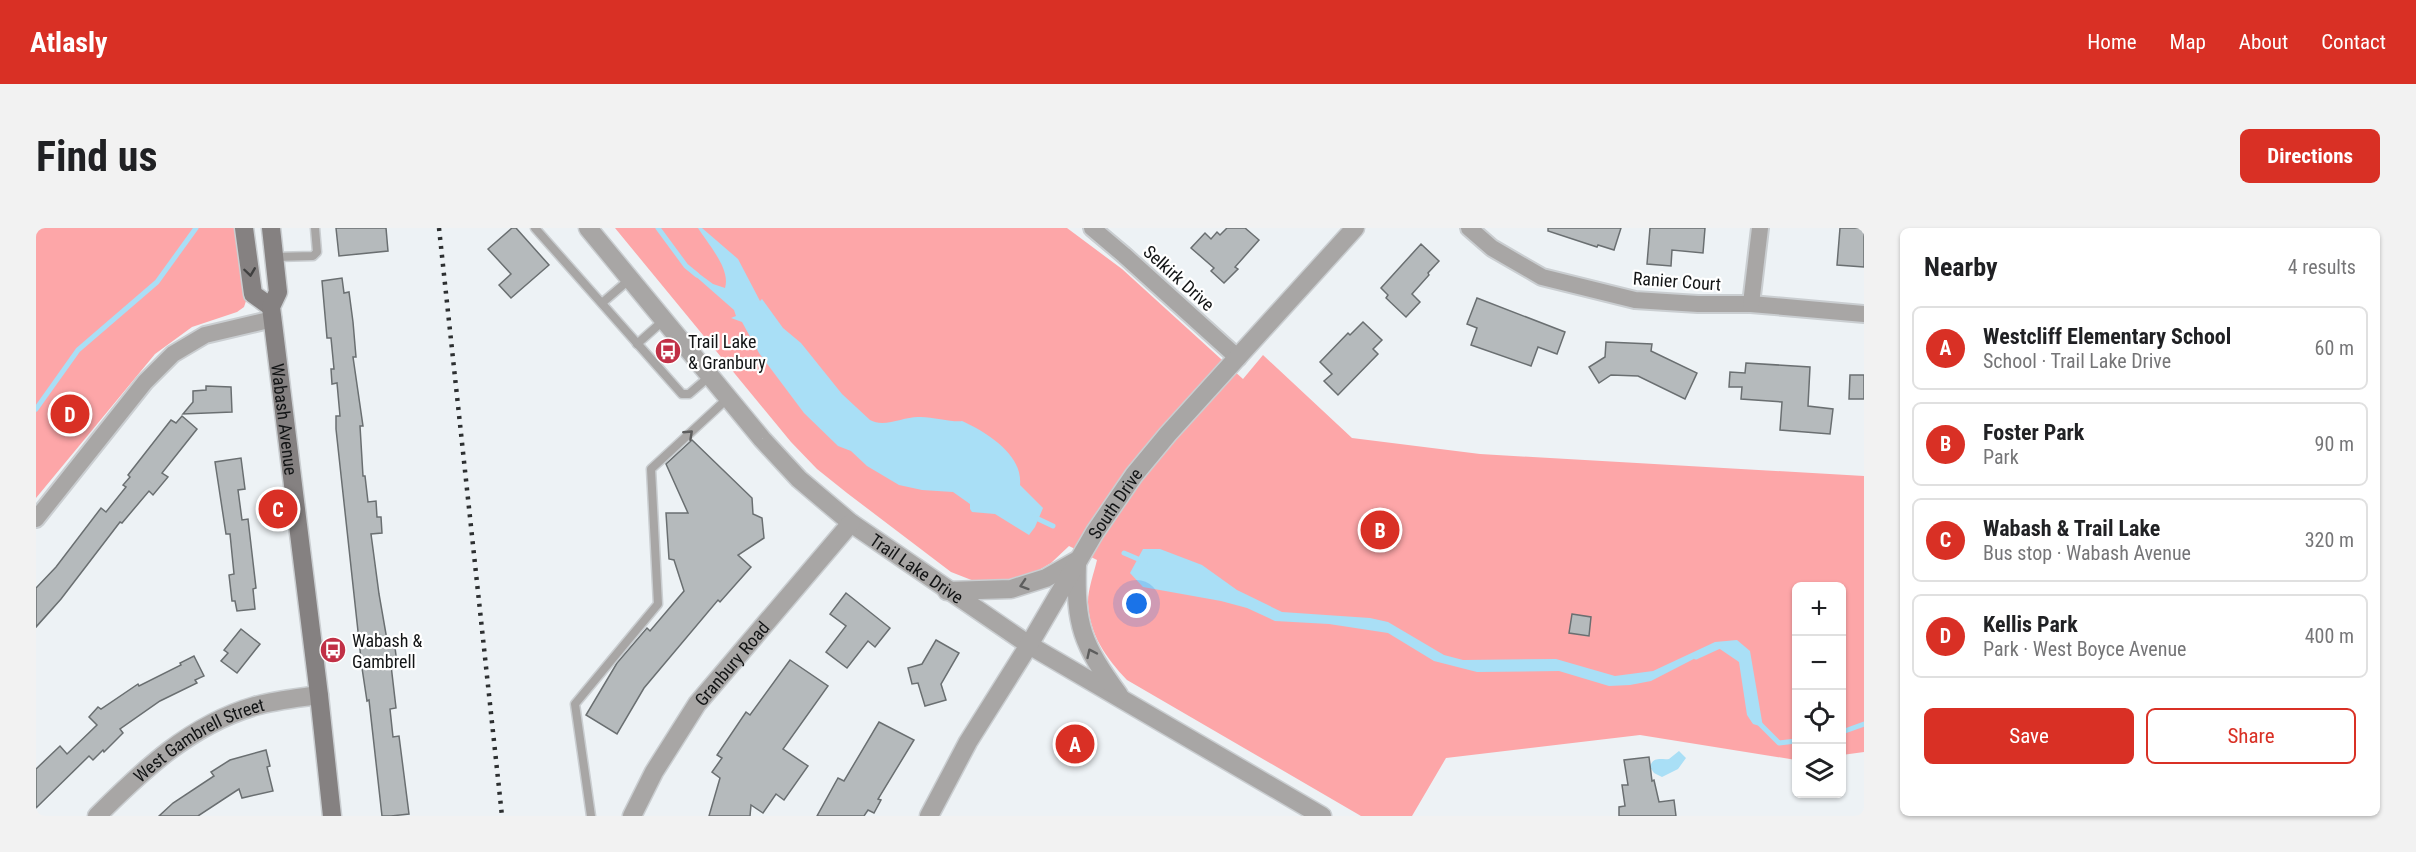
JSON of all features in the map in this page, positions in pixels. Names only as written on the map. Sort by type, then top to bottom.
[{"type":"main road","points":[[244,228],[253,294],[272,313]]},
{"type":"main road","name":"Wabash Avenue","points":[[271,228],[278,292],[272,313],[332,816]]},
{"type":"street","name":"Trail Lake Drive","points":[[588,228],[728,398],[799,479],[851,523],[1029,645],[1123,702],[1322,816]]},
{"type":"street","name":"Selkirk Drive","points":[[1092,228],[1238,358]]},
{"type":"street","name":"South Drive","points":[[929,816],[968,742],[1029,645],[1077,560],[1150,455],[1355,228]]},
{"type":"street","name":"Ranier Court","points":[[1469,228],[1492,248],[1542,277],[1635,300],[1751,304],[1864,314]]},
{"type":"street","points":[[1751,304],[1760,228]]},
{"type":"street","points":[[36,519],[145,382],[173,354],[205,335],[272,313]]},
{"type":"street","name":"Granbury Road","points":[[632,816],[654,772],[697,704],[851,523]]},
{"type":"street","points":[[948,591],[1011,589],[1046,578],[1077,560]]},
{"type":"street","points":[[1077,560],[1076,600],[1081,632],[1097,664],[1123,702]]},
{"type":"street","name":"West Gambrell Street","points":[[97,816],[165,752],[194,733],[255,706],[319,694]]},
{"type":"lane","points":[[274,257],[313,256],[317,252],[315,228]]},
{"type":"lane","points":[[535,228],[682,394],[689,394],[710,376]]},
{"type":"lane","points":[[602,303],[630,279]]},
{"type":"lane","points":[[637,344],[664,320]]},
{"type":"lane","points":[[591,816],[575,704],[658,604],[651,469],[728,398]]},
{"type":"shaded area","points":[[36,228],[236,228],[247,298],[244,307],[237,312],[192,327],[155,354],[36,498]]},
{"type":"shaded area","points":[[615,228],[1067,228],[1122,269],[1243,379],[1263,355],[1352,438],[1480,454],[1864,476],[1864,752],[1846,754],[1846,582],[1792,582],[1792,759],[1640,735],[1446,758],[1412,816],[1361,816],[1127,680],[1100,645],[1089,614],[1088,597],[1097,560],[1069,546],[1051,563],[1034,573],[1010,579],[974,581],[951,572],[817,469],[791,442]]},
{"type":"water","points":[[698,228],[702,228],[738,259],[760,301],[762,299],[783,328],[801,343],[842,394],[870,420],[887,423],[912,417],[923,417],[962,421],[982,431],[1001,446],[1016,463],[1020,485],[1043,508],[1029,535],[995,514],[972,512],[970,504],[953,492],[922,490],[899,485],[867,466],[851,451],[838,446],[804,413],[759,353],[742,322],[731,318],[736,316],[734,310],[693,274],[694,270],[713,284],[725,288],[725,273],[722,265]]},
{"type":"water","points":[[1143,549],[1160,549],[1202,565],[1237,590],[1282,612],[1370,618],[1388,622],[1444,655],[1463,660],[1556,659],[1615,676],[1653,671],[1715,642],[1737,640],[1750,651],[1763,727],[1753,724],[1747,715],[1739,662],[1717,647],[1651,681],[1630,685],[1609,686],[1559,671],[1477,672],[1434,661],[1388,633],[1329,624],[1275,621],[1247,608],[1221,601],[1143,587],[1130,573]]},
{"type":"water","points":[[1679,751],[1686,758],[1678,769],[1662,777],[1654,773],[1650,767],[1653,761],[1669,759]]},
{"type":"building","points":[[336,228],[386,228],[388,251],[339,256]]},
{"type":"building","points":[[512,228],[516,228],[549,265],[511,298],[499,285],[511,274],[488,249]]},
{"type":"building","points":[[1227,228],[1245,228],[1259,240],[1235,267],[1238,269],[1224,283],[1211,271],[1214,268],[1191,248],[1205,233],[1211,239],[1217,232],[1220,235]]},
{"type":"building","points":[[1548,228],[1621,228],[1614,250],[1598,245],[1597,247],[1548,231]]},
{"type":"building","points":[[1650,228],[1705,228],[1703,253],[1672,250],[1671,266],[1647,264]]},
{"type":"building","points":[[1840,228],[1864,228],[1864,267],[1837,265]]},
{"type":"building","points":[[1421,244],[1439,261],[1412,294],[1420,302],[1406,317],[1386,298],[1388,295],[1381,288]]},
{"type":"building","points":[[342,278],[344,293],[349,292],[353,322],[356,357],[353,357],[363,426],[360,426],[363,476],[365,476],[368,502],[376,501],[377,517],[381,517],[382,533],[371,534],[379,594],[387,640],[394,639],[397,664],[391,665],[396,708],[390,709],[393,737],[399,736],[409,814],[391,816],[382,816],[369,700],[367,701],[362,668],[336,429],[336,416],[340,416],[337,383],[332,384],[331,369],[334,369],[331,338],[327,338],[322,281]]},
{"type":"building","points":[[1477,298],[1565,332],[1557,354],[1538,347],[1531,366],[1471,345],[1477,328],[1467,324]]},
{"type":"building","points":[[1363,322],[1382,340],[1373,349],[1378,354],[1338,395],[1324,381],[1332,374],[1320,362],[1348,333],[1350,335]]},
{"type":"building","points":[[1606,342],[1652,344],[1651,351],[1697,373],[1685,399],[1638,376],[1611,375],[1599,383],[1589,367],[1605,357]]},
{"type":"building","points":[[1746,363],[1810,367],[1808,406],[1833,409],[1830,434],[1780,430],[1782,402],[1741,399],[1742,387],[1729,387],[1730,372],[1745,373]]},
{"type":"building","points":[[1850,375],[1864,375],[1864,399],[1849,399]]},
{"type":"building","points":[[206,386],[231,387],[232,412],[183,414],[193,402],[193,391],[206,390]]},
{"type":"building","points":[[182,416],[197,429],[162,473],[168,477],[153,495],[149,491],[122,523],[120,522],[61,599],[36,627],[36,588],[56,567],[101,508],[106,512],[126,487],[123,485],[130,477],[128,475],[171,420],[176,423]]},
{"type":"building","points":[[692,440],[752,498],[753,514],[762,518],[764,538],[738,555],[751,567],[720,602],[718,600],[644,688],[617,734],[586,715],[617,663],[647,628],[650,631],[684,591],[674,560],[669,559],[666,513],[688,513],[666,464]]},
{"type":"building","points":[[241,458],[245,489],[238,490],[242,520],[248,519],[256,588],[253,589],[255,609],[237,611],[235,601],[232,601],[229,575],[234,574],[230,534],[226,534],[215,462]]},
{"type":"building","points":[[846,593],[890,628],[875,647],[868,641],[847,668],[826,652],[846,626],[830,614]]},
{"type":"building","points":[[1572,614],[1591,617],[1589,636],[1569,633]]},
{"type":"building","points":[[241,629],[260,644],[237,673],[221,661],[228,653],[224,650]]},
{"type":"building","points":[[936,640],[959,653],[941,684],[946,700],[925,706],[918,683],[912,684],[908,668],[922,664]]},
{"type":"building","points":[[194,656],[204,676],[195,680],[197,683],[160,701],[120,729],[123,733],[104,752],[103,750],[93,760],[89,756],[36,808],[36,769],[60,746],[67,754],[97,725],[89,717],[98,707],[101,709],[138,684],[139,686],[181,665],[180,663]]},
{"type":"building","points":[[790,660],[828,686],[783,749],[808,766],[784,800],[776,794],[763,813],[751,805],[750,816],[709,816],[720,778],[712,772],[722,758],[717,755],[746,712],[750,715]]},
{"type":"building","points":[[879,722],[914,740],[878,799],[881,800],[874,813],[868,810],[864,816],[817,816],[838,778],[844,781]]},
{"type":"building","points":[[266,750],[270,766],[267,767],[273,791],[242,798],[239,789],[198,816],[159,816],[173,803],[214,776],[211,772],[230,760]]},
{"type":"building","points":[[1649,757],[1652,781],[1654,780],[1659,802],[1674,800],[1676,816],[1619,816],[1619,807],[1625,806],[1622,785],[1628,785],[1624,760]]},
{"type":"waterway","points":[[36,409],[78,350],[157,282],[196,228]]},
{"type":"waterway","points":[[658,228],[686,266],[697,275]]},
{"type":"waterway","points":[[1034,517],[1053,526]]},
{"type":"waterway","points":[[1124,553],[1145,562]]},
{"type":"waterway","points":[[1696,657],[1720,646]]},
{"type":"waterway","points":[[1760,724],[1779,743],[1792,741]]},
{"type":"waterway","points":[[1846,731],[1864,724]]},
{"type":"railway","points":[[439,228],[502,816]]},
{"type":"place","name":"Trail Lake & Granbury","points":[[668,351]]},
{"type":"place","name":"Kellis Park","points":[[70,414]]},
{"type":"place","name":"Wabash & Trail Lake","points":[[278,509]]},
{"type":"place","name":"Foster Park","points":[[1380,530]]},
{"type":"place","name":"Wabash & Gambrell","points":[[333,650]]},
{"type":"place","name":"Westcliff Elementary School","points":[[1075,744]]}]
